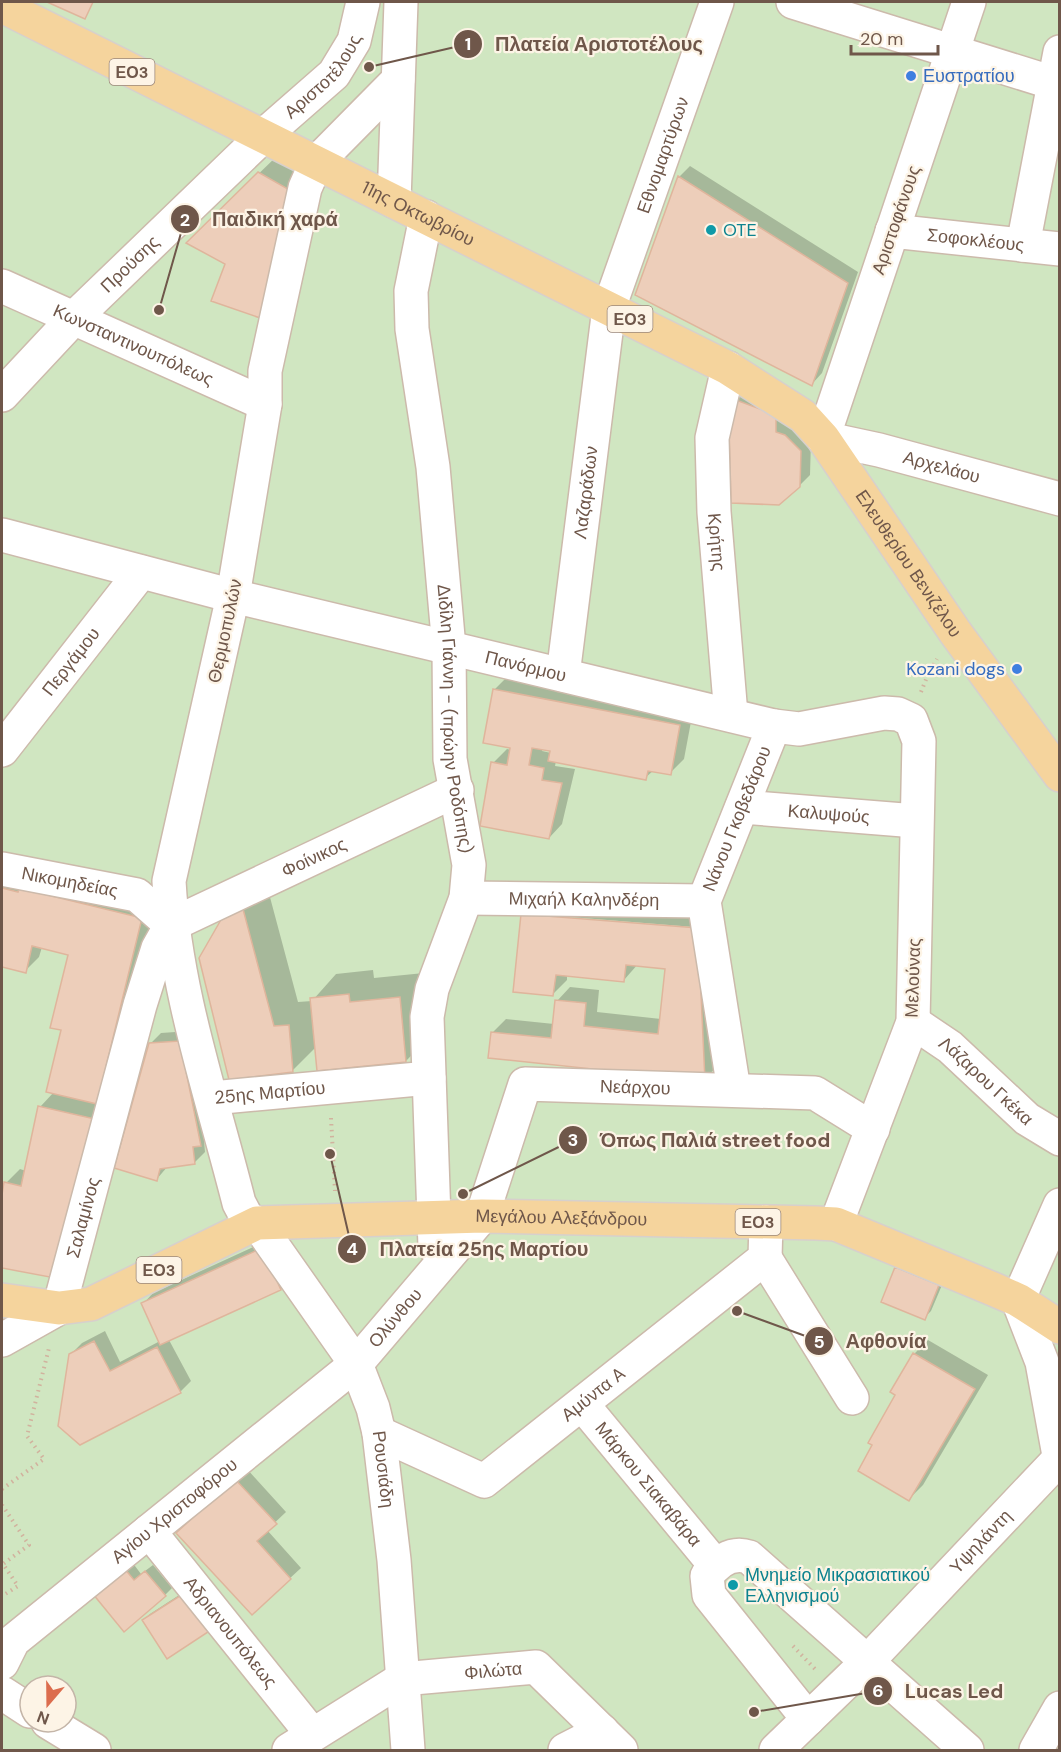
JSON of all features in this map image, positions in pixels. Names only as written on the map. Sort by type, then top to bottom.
[{"type":"main road","name":"11ης Οκτωβρίου","points":[[2,6],[728,368],[803,416],[822,438]]},
{"type":"main road","name":"Ελευθερίου Βενιζέλου","points":[[822,438],[955,632],[1059,775]]},
{"type":"main road","name":"Μεγάλου Αλεξάνδρου","points":[[59,1308],[91,1304],[257,1223],[482,1216],[836,1224],[1018,1300],[1059,1327]]},
{"type":"main road","name":"ΕΟ3","points":[[2,1300],[59,1308]]},
{"type":"street","name":"Αριστοτέλους","points":[[262,137],[334,74],[354,41],[363,2]]},
{"type":"street","points":[[394,201],[401,2]]},
{"type":"street","name":"Εθνομαρτύρων","points":[[609,308],[717,2]]},
{"type":"street","points":[[793,2],[952,52],[1058,73],[1023,246]]},
{"type":"street","name":"Αριστοφάνους","points":[[822,438],[969,2]]},
{"type":"street","points":[[316,163],[398,80]]},
{"type":"street","name":"Προύσης","points":[[2,395],[74,318],[262,137]]},
{"type":"street","name":"Θερμοπυλών","points":[[212,1098],[184,1002],[171,925],[169,881],[234,596],[266,404],[265,371],[305,188],[316,163]]},
{"type":"street","name":"Διδίλη Γιάννη - (πρώην Ροδόπης)","points":[[426,217],[411,291],[412,329],[433,467],[449,648],[450,759],[469,865],[466,898],[432,989],[427,1017],[434,1216]]},
{"type":"street","name":"Σοφοκλέους","points":[[892,231],[1059,249]]},
{"type":"street","name":"Κωνσταντινουπόλεως","points":[[2,286],[266,404]]},
{"type":"street","name":"Λαζαράδων","points":[[563,675],[609,308]]},
{"type":"street","name":"Κρήτης","points":[[728,368],[712,438],[714,512],[731,715]]},
{"type":"street","name":"Αρχελάου","points":[[822,438],[879,450],[1059,499]]},
{"type":"street","name":"Πανόρμου","points":[[2,535],[234,596],[774,726],[799,729],[884,713],[898,714],[915,730]]},
{"type":"street","name":"Περγάμου","points":[[2,750],[141,572]]},
{"type":"street","name":"Νάνου Γκοβεδάρου","points":[[734,1090],[704,901],[774,726]]},
{"type":"street","name":"Μελούνας","points":[[836,1224],[913,1022],[915,730]]},
{"type":"street","name":"Φοίνικος","points":[[171,925],[457,790]]},
{"type":"street","name":"Καλυψούς","points":[[742,807],[916,821]]},
{"type":"street","name":"Νικομηδείας","points":[[2,869],[137,895],[152,894],[169,881]]},
{"type":"street","name":"Νικομηδείας","points":[[137,895],[171,925]]},
{"type":"street","name":"Μιχαήλ Καληνδέρη","points":[[466,898],[704,901]]},
{"type":"street","name":"Σαλαμίνος","points":[[59,1308],[140,1005],[158,948],[171,925]]},
{"type":"street","name":"Λάζαρου Γκέκα","points":[[913,1022],[951,1047],[1027,1119],[1059,1139]]},
{"type":"street","name":"25ης Μαρτίου","points":[[257,1223],[247,1218],[239,1203],[212,1098],[429,1078]]},
{"type":"street","name":"Νεάρχου","points":[[482,1216],[525,1084],[815,1093],[873,1129]]},
{"type":"street","points":[[1059,1205],[1018,1300],[1042,1362],[1059,1460]]},
{"type":"street","name":"Ολύνθου","points":[[434,1216],[435,1270]]},
{"type":"street","name":"Ολύνθου","points":[[356,1364],[482,1216]]},
{"type":"street","points":[[766,1222],[765,1258],[852,1398]]},
{"type":"street","name":"Ρουσιάδη","points":[[257,1223],[356,1364],[373,1408],[379,1433],[394,1560],[408,1750]]},
{"type":"street","name":"Αμύντα A","points":[[379,1433],[484,1481],[765,1258]]},
{"type":"street","points":[[2,1340],[59,1308]]},
{"type":"street","name":"Αγίου Χριστοφόρου","points":[[2,1663],[13,1641],[356,1364]]},
{"type":"street","name":"Μάρκου Σιακαβάρα","points":[[582,1404],[715,1565]]},
{"type":"street","name":"Υψηλάντη","points":[[776,1750],[866,1663],[1059,1460]]},
{"type":"street","name":"Αδριανουπόλεως","points":[[149,1531],[300,1742]]},
{"type":"street","points":[[808,1719],[709,1595],[707,1576],[715,1565],[741,1554],[749,1557],[866,1663],[967,1750]]},
{"type":"street","name":"Φιλώτα","points":[[402,1679],[536,1667],[611,1741]]},
{"type":"street","points":[[300,1742],[402,1679]]},
{"type":"street","points":[[2,1693],[18,1703]]},
{"type":"street","points":[[1036,1750],[1059,1708]]},
{"type":"street","points":[[68,1734],[94,1750]]},
{"type":"street","points":[[565,1750],[611,1741]]},
{"type":"path","points":[[915,730],[921,690],[955,632]]},
{"type":"path","points":[[329,1087],[337,1219]]},
{"type":"path","points":[[2,1489],[44,1459],[27,1436],[59,1308]]},
{"type":"path","points":[[2,1505],[29,1545],[3,1564],[18,1586],[2,1596]]},
{"type":"green space","points":[[2,2],[1059,2],[1059,1750],[2,1750]]},
{"type":"building","points":[[47,2],[93,2],[85,19]]},
{"type":"building","points":[[258,172],[295,193],[263,319],[211,301],[225,264],[186,243]]},
{"type":"building","name":"OTE","points":[[678,176],[848,283],[812,386],[635,295]]},
{"type":"building","points":[[736,400],[776,415],[776,432],[785,435],[801,451],[800,487],[779,505],[731,503],[729,430]]},
{"type":"building","points":[[493,689],[680,725],[671,775],[648,771],[646,780],[548,761],[550,751],[532,748],[529,765],[544,768],[542,780],[562,783],[549,839],[480,826],[491,762],[507,765],[510,748],[483,743]]},
{"type":"building","points":[[2,888],[18,892],[19,888],[142,918],[97,1104],[46,1092],[61,1030],[50,1028],[68,955],[32,946],[26,973],[2,967]]},
{"type":"building","points":[[243,909],[274,1026],[289,1025],[293,1072],[229,1080],[199,958],[222,918]]},
{"type":"building","points":[[521,914],[698,928],[705,1081],[488,1058],[491,1032],[551,1038],[555,1000],[586,1003],[584,1026],[658,1034],[665,969],[626,965],[624,982],[556,975],[553,996],[513,992]]},
{"type":"building","points":[[349,994],[350,1002],[400,997],[406,1062],[317,1071],[310,998]]},
{"type":"building","points":[[180,1041],[201,1146],[193,1147],[195,1164],[160,1169],[157,1181],[114,1168],[149,1043]]},
{"type":"building","points":[[38,1106],[95,1119],[55,1278],[2,1268],[4,1182],[21,1186]]},
{"type":"building","points":[[262,1248],[281,1290],[160,1345],[141,1303]]},
{"type":"building","points":[[895,1267],[939,1285],[925,1320],[881,1302]]},
{"type":"building","points":[[94,1341],[110,1371],[157,1347],[181,1393],[80,1445],[58,1426],[69,1354]]},
{"type":"building","points":[[913,1353],[975,1389],[909,1501],[858,1471],[872,1445],[868,1443],[895,1395],[890,1392]]},
{"type":"building","points":[[235,1479],[277,1524],[257,1541],[291,1579],[252,1615],[176,1533]]},
{"type":"building","points":[[124,1568],[134,1580],[145,1571],[166,1596],[124,1632],[93,1594]]},
{"type":"building","points":[[186,1592],[211,1630],[167,1659],[142,1620]]},
{"type":"place","name":"Πλατεία Αριστοτέλους","points":[[369,67]]},
{"type":"place","name":"Ευστρατίου","points":[[911,76]]},
{"type":"place","name":"OTE","points":[[711,230]]},
{"type":"place","name":"Παιδική χαρά","points":[[159,310]]},
{"type":"place","name":"Kozani dogs","points":[[1017,669]]},
{"type":"place","name":"Πλατεία 25ης Μαρτίου","points":[[330,1154]]},
{"type":"place","name":"Όπως Παλιά street food","points":[[463,1194]]},
{"type":"place","name":"Αφθονία","points":[[737,1311]]},
{"type":"place","name":"Μνημείο Μικρασιατικού Ελληνισμού","points":[[733,1585]]},
{"type":"place","name":"Lucas Led","points":[[754,1712]]}]
